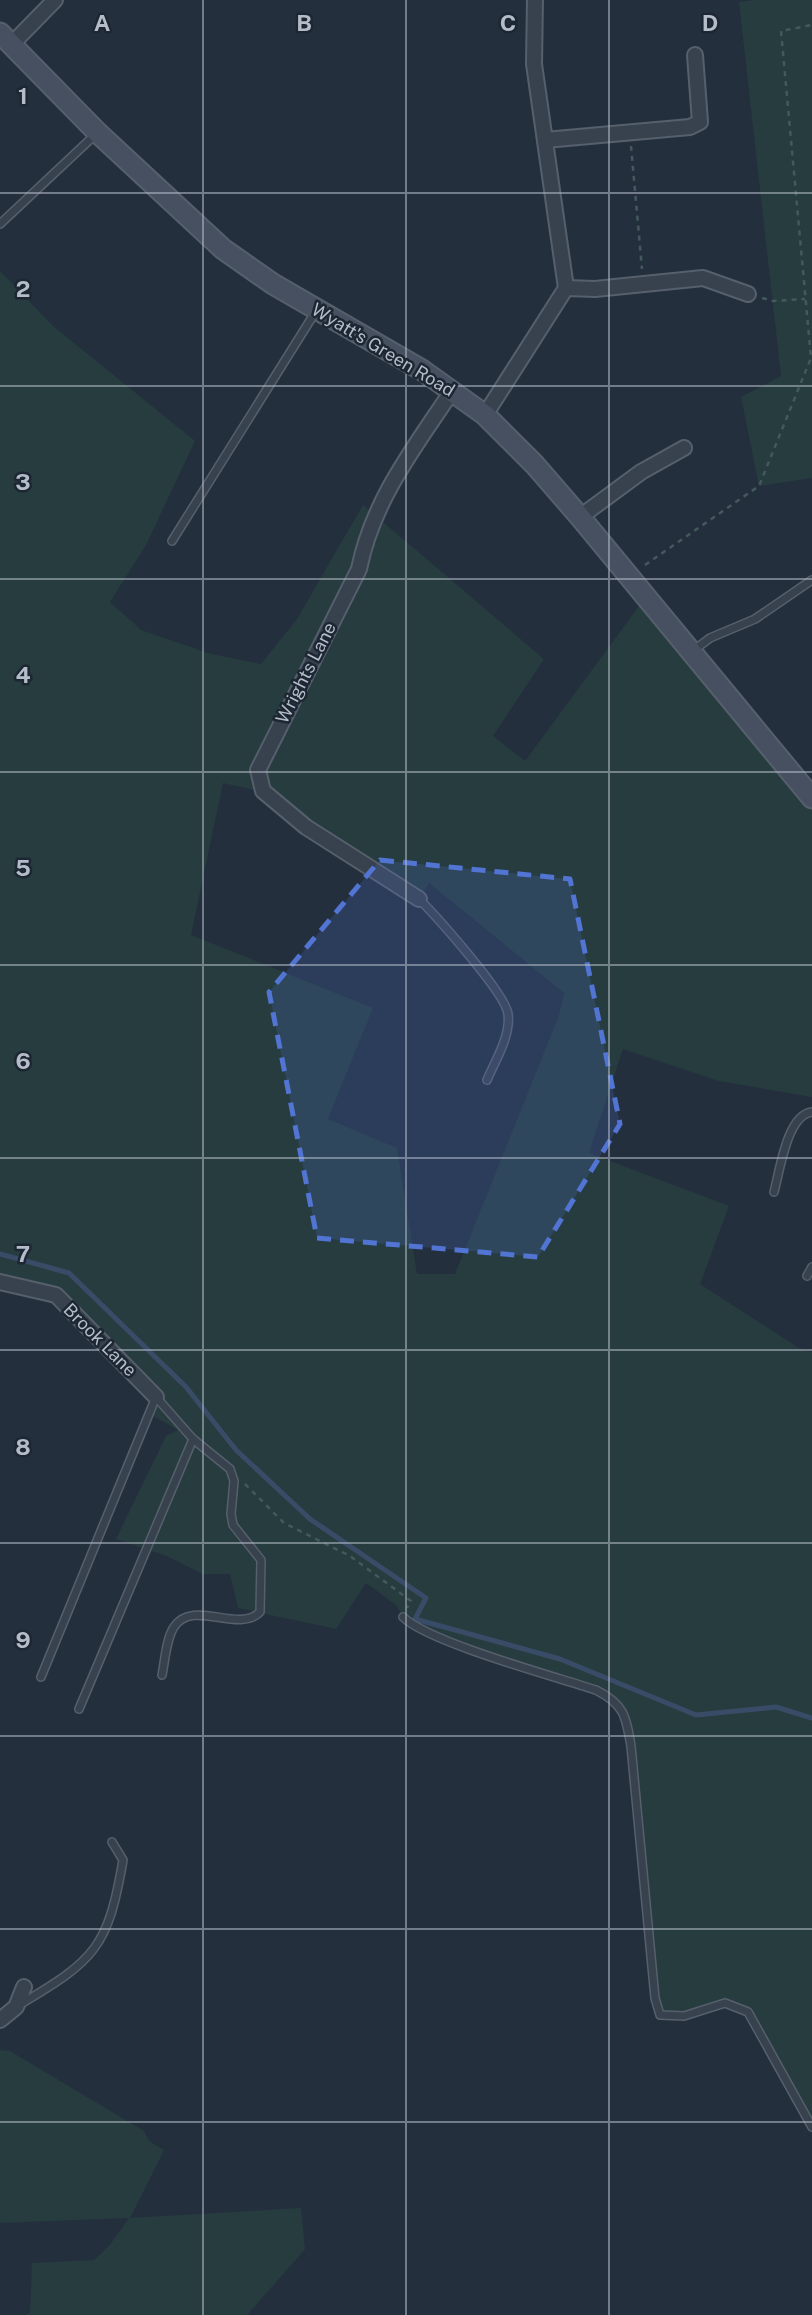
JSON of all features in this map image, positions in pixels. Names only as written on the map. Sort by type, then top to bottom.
[{"type":"street","points":[[5,39],[55,0]]},
{"type":"street","points":[[485,415],[566,288],[534,64],[535,0]]},
{"type":"street","name":"Wyatt's Green Road","points":[[5,39],[98,133],[223,249],[317,310],[422,370],[485,415],[535,465],[580,517],[812,798]]},
{"type":"street","points":[[545,140],[690,127],[700,122],[695,55]]},
{"type":"street","points":[[566,288],[702,278],[748,294]]},
{"type":"street","name":"Wrights Lane","points":[[419,899],[306,827],[263,791],[258,770],[359,569],[364,545],[384,492],[452,391]]},
{"type":"street","points":[[580,517],[641,472],[684,448]]},
{"type":"street","name":"Brook Lane","points":[[0,1282],[56,1295],[156,1396]]},
{"type":"street","points":[[0,2020],[16,2007],[24,1987]]},
{"type":"lane","points":[[0,224],[98,133]]},
{"type":"lane","points":[[172,541],[317,310]]},
{"type":"lane","points":[[690,652],[710,638],[755,619],[812,580]]},
{"type":"lane","points":[[419,899],[498,992],[509,1012],[507,1031],[487,1080]]},
{"type":"lane","points":[[774,1192],[793,1122],[804,1113],[812,1112]]},
{"type":"lane","points":[[807,1276],[812,1267]]},
{"type":"lane","points":[[41,1677],[156,1396],[193,1439],[230,1469],[234,1482],[231,1514],[233,1525],[261,1560],[260,1612],[245,1620],[193,1615],[182,1619],[173,1628],[162,1675]]},
{"type":"lane","points":[[79,1709],[193,1439]]},
{"type":"lane","points":[[403,1617],[409,1623],[453,1643],[596,1690],[615,1700],[627,1720],[631,1746],[654,1998],[660,2015],[684,2016],[725,2003],[748,2011],[812,2127]]},
{"type":"lane","points":[[16,2007],[76,1970],[108,1928],[123,1860],[112,1842]]},
{"type":"path","points":[[630,579],[640,569],[759,486],[811,358],[781,31],[812,25]]},
{"type":"path","points":[[629,133],[644,284]]},
{"type":"path","points":[[748,294],[772,301],[805,299]]},
{"type":"path","points":[[230,1469],[284,1523],[350,1556],[411,1601],[403,1617]]},
{"type":"highlighted area","points":[[380,860],[570,879],[620,1124],[538,1257],[317,1238],[269,992]]},
{"type":"green space","points":[[812,0],[812,478],[759,486],[741,397],[781,376],[739,2]]},
{"type":"green space","points":[[0,271],[53,326],[195,441],[146,545],[110,602],[141,630],[211,654],[261,664],[297,619],[363,505],[544,659],[493,736],[525,761],[645,598],[812,798],[812,1097],[719,1081],[623,1049],[589,1153],[729,1206],[700,1284],[802,1350],[812,1352],[812,2127],[748,2012],[725,2003],[684,2016],[660,2015],[631,1746],[615,1700],[453,1642],[403,1617],[396,1605],[366,1583],[336,1629],[238,1608],[230,1574],[203,1574],[169,1557],[116,1539],[166,1436],[178,1430],[150,1414],[156,1396],[56,1295],[0,1282]],"holes":[[[223,783],[264,792],[419,899],[429,883],[564,993],[559,1015],[455,1274],[417,1274],[397,1148],[328,1119],[373,1008],[191,935]]]},
{"type":"green space","points":[[0,2050],[10,2051],[144,2131],[149,2141],[164,2150],[130,2218],[301,2208],[305,2249],[247,2315],[25,2315],[30,2313],[32,2263],[94,2260],[109,2246],[129,2218],[0,2223]]},
{"type":"waterway","points":[[0,1254],[69,1273],[186,1387],[236,1450],[310,1519],[426,1598],[415,1619],[560,1659],[696,1715],[776,1707],[812,1718]]}]
